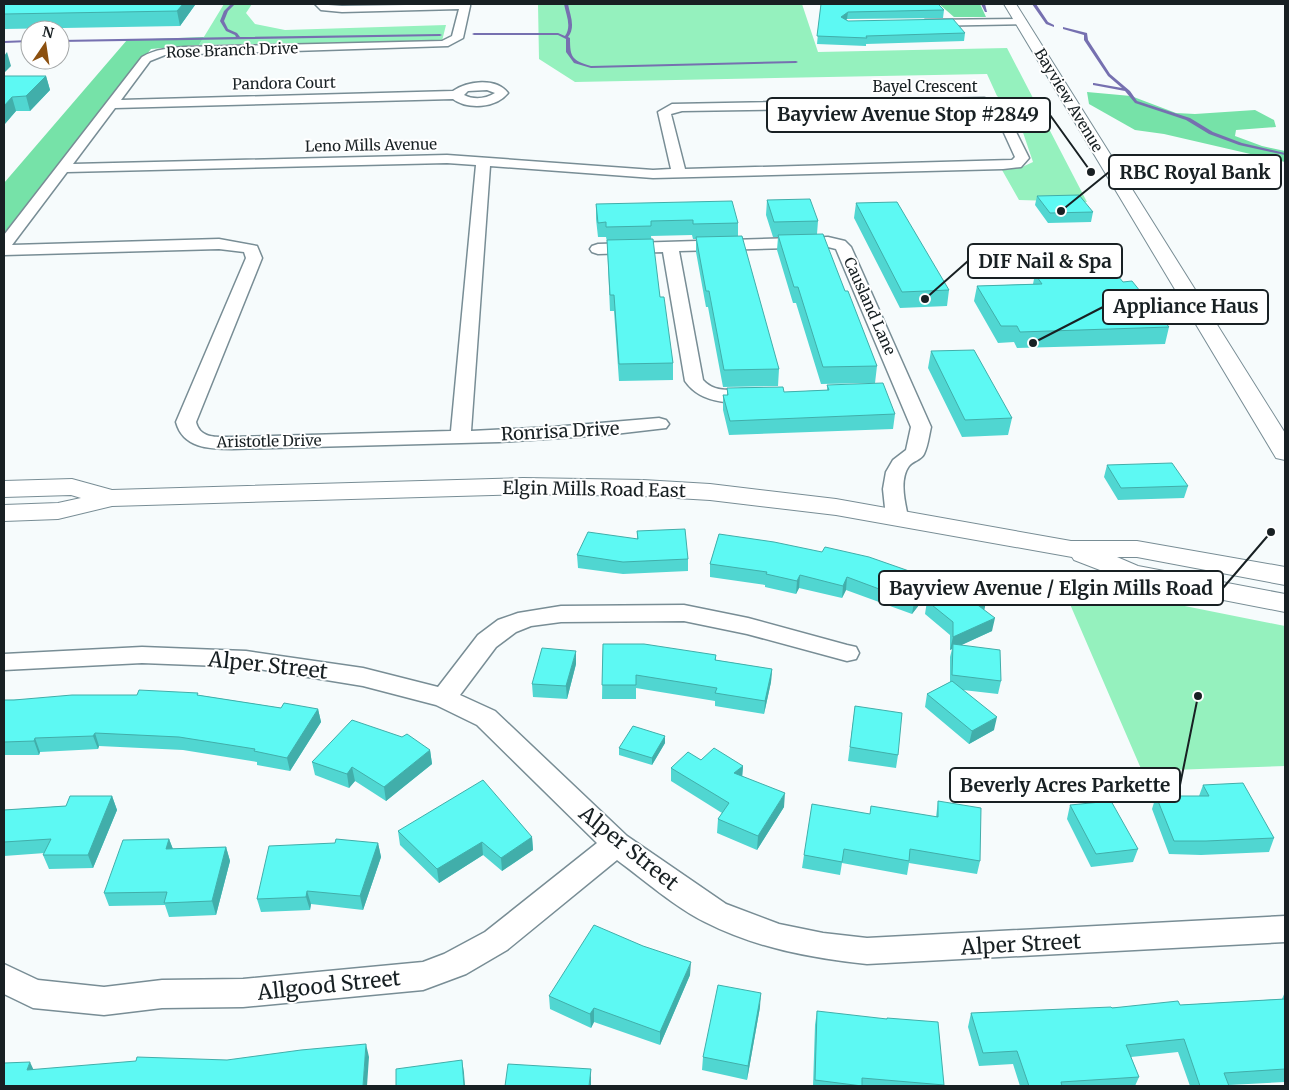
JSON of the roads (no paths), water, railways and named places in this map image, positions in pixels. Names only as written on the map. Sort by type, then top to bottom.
[{"type":"main road","name":"Bayview Avenue","points":[[1016,13],[1285,453]]},
{"type":"main road","name":"Elgin Mills Road East","points":[[4,513],[58,511],[112,498],[523,486],[588,486],[710,492],[836,506],[1072,549],[1137,549],[1285,576]]},
{"type":"main road","name":"Elgin Mills Road East","points":[[4,489],[72,487],[112,498]]},
{"type":"main road","name":"Elgin Mills Road East","points":[[1072,549],[1131,573],[1285,603]]},
{"type":"street","points":[[320,4],[325,8],[342,9],[465,5]]},
{"type":"street","name":"Rose Branch Drive","points":[[4,245],[146,59],[163,52],[436,45],[451,43],[459,34],[465,5]]},
{"type":"street","points":[[915,23],[1016,13]]},
{"type":"street","name":"Pandora Court","points":[[113,104],[456,95]]},
{"type":"street","name":"Bayel Crescent","points":[[984,102],[994,105],[999,109],[1022,158],[1016,164],[1003,165],[679,173],[664,112],[672,108],[682,107],[984,102]]},
{"type":"street","name":"Leno Mills Avenue","points":[[64,168],[431,159],[483,161],[646,174],[679,173]]},
{"type":"street","points":[[461,436],[483,161]]},
{"type":"street","name":"Causland Lane","points":[[598,249],[809,242],[839,244],[846,252],[896,389],[921,426],[915,453],[908,456],[900,464],[892,486],[897,517]]},
{"type":"street","name":"Aristotle Drive","points":[[4,250],[219,244],[250,249],[254,258],[186,422],[187,430],[191,435],[200,440],[213,443],[232,443],[461,436]]},
{"type":"street","points":[[670,246],[694,381],[698,388],[706,392],[729,395],[779,393]]},
{"type":"street","name":"Ronrisa Drive","points":[[461,436],[594,431],[660,424]]},
{"type":"street","points":[[444,698],[487,641],[507,626],[527,619],[561,614],[684,613],[748,626],[847,653]]},
{"type":"street","name":"Alper Street","points":[[4,662],[142,655],[246,659],[363,677],[444,698],[486,718],[616,844],[673,885],[715,913],[777,937],[823,946],[868,951],[1285,929]]},
{"type":"street","name":"Allgood Street","points":[[4,978],[33,994],[104,1001],[162,994],[243,994],[423,976],[455,964],[496,941],[616,844]]},
{"type":"waterway","points":[[233,4],[226,11],[222,21],[227,30],[238,37]]},
{"type":"waterway","points":[[566,4],[571,26],[566,37]]},
{"type":"waterway","points":[[983,4],[986,11]]},
{"type":"waterway","points":[[1034,4],[1047,23],[1053,26]]},
{"type":"waterway","points":[[1064,28],[1086,34],[1086,40],[1109,75],[1129,92],[1136,102],[1188,119],[1211,133],[1241,144],[1285,154]]},
{"type":"waterway","points":[[474,34],[558,34],[568,38],[568,52],[575,62],[591,67],[796,62]]},
{"type":"waterway","points":[[70,41],[440,35]]},
{"type":"waterway","points":[[4,42],[20,41]]},
{"type":"waterway","points":[[1094,84],[1125,90]]},
{"type":"place","name":"Bayview Avenue Stop #2849","points":[[1091,172]]},
{"type":"place","name":"RBC Royal Bank","points":[[1061,211]]},
{"type":"place","name":"DIF Nail & Spa","points":[[925,299]]},
{"type":"place","name":"Appliance Haus","points":[[1033,343]]},
{"type":"place","name":"Bayview Avenue / Elgin Mills Road","points":[[1271,532]]},
{"type":"place","name":"Beverly Acres Parkette","points":[[1198,696]]}]
